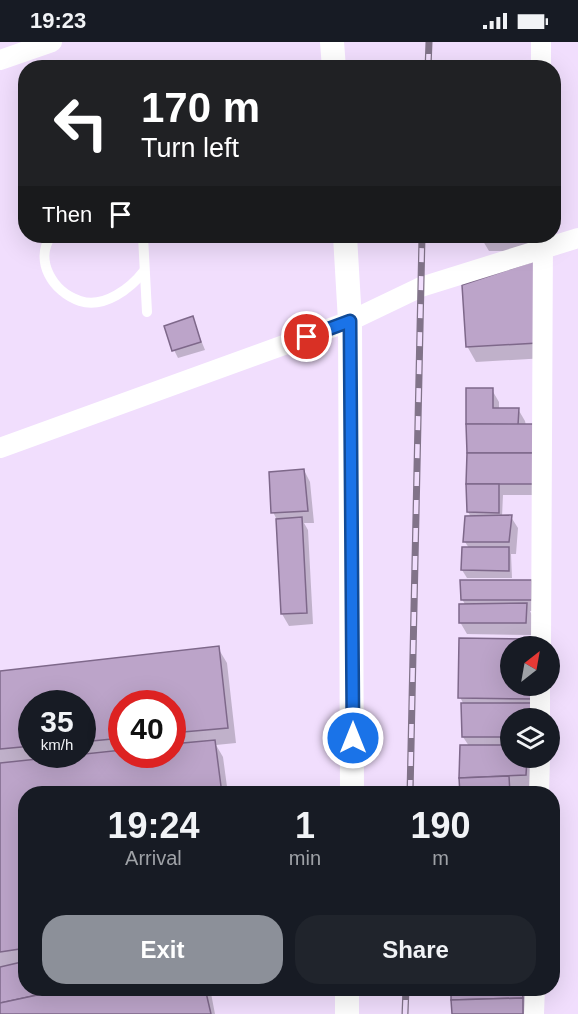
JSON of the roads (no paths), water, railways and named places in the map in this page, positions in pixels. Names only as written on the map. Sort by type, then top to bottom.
[{"type":"street","points":[[0,60],[52,42]]},
{"type":"street","points":[[332,42],[333,60]]},
{"type":"street","points":[[541,42],[541,60]]},
{"type":"street","points":[[561,240],[578,238]]},
{"type":"street","points":[[345,243],[350,321],[352,786]]},
{"type":"street","points":[[0,448],[350,321],[421,287],[544,243],[541,636]]},
{"type":"street","points":[[539,786],[540,768]]},
{"type":"street","points":[[346,1014],[347,996]]},
{"type":"street","points":[[534,1014],[535,996]]},
{"type":"lane","points":[[48,243],[43,256],[47,272],[56,286],[81,301],[98,301],[117,295],[135,283],[144,271]]},
{"type":"lane","points":[[143,243],[147,312]]},
{"type":"railway","points":[[428,60],[429,42]]},
{"type":"railway","points":[[410,786],[422,243]]},
{"type":"railway","points":[[405,1014],[406,996]]}]
